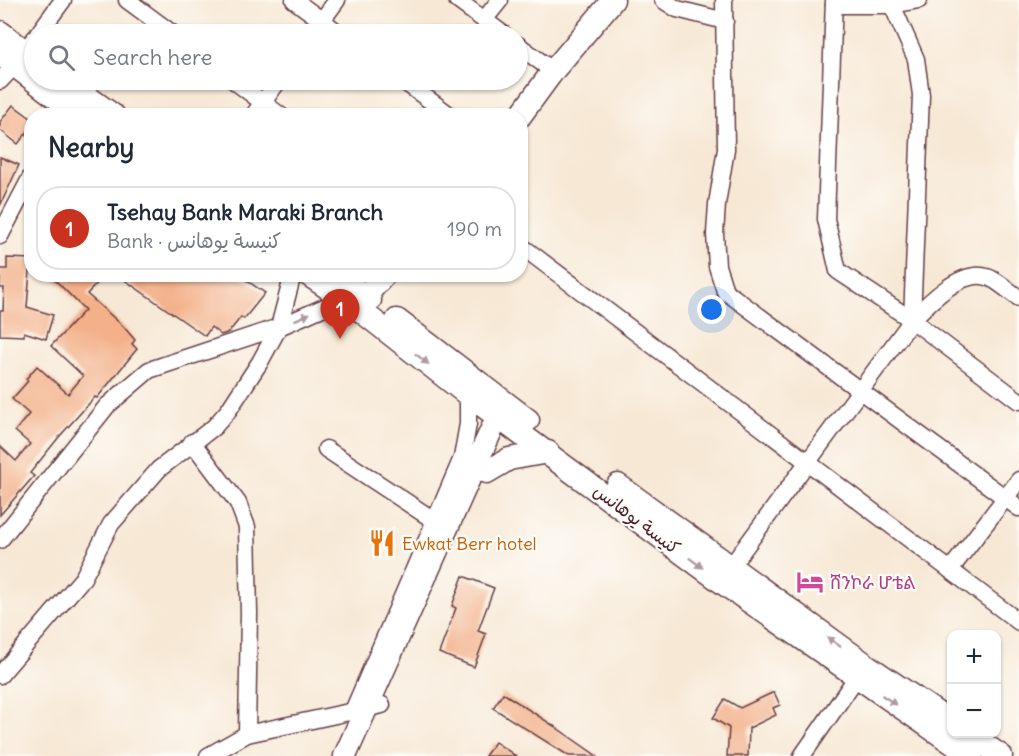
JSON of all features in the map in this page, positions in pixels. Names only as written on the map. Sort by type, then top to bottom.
[{"type":"street","points":[[45,24],[63,0]]},
{"type":"street","points":[[127,0],[159,24]]},
{"type":"street","points":[[294,0],[314,24]]},
{"type":"street","points":[[320,24],[337,0]]},
{"type":"street","points":[[457,0],[489,24]]},
{"type":"street","points":[[484,20],[500,0]]},
{"type":"street","points":[[526,108],[553,71],[613,0]]},
{"type":"street","points":[[663,0],[677,9],[724,21]]},
{"type":"street","points":[[724,0],[726,149],[717,204],[716,234],[717,266],[725,291],[1019,508]]},
{"type":"street","points":[[918,0],[892,5],[834,3],[826,219],[838,271],[912,320],[1019,401]]},
{"type":"street","points":[[892,5],[916,59],[921,95],[912,320]]},
{"type":"street","points":[[0,32],[21,55]]},
{"type":"street","points":[[528,52],[553,71]]},
{"type":"street","points":[[58,90],[70,101],[91,108]]},
{"type":"street","points":[[242,90],[257,108]]},
{"type":"street","points":[[259,108],[272,90]]},
{"type":"street","points":[[416,90],[440,108]]},
{"type":"street","points":[[0,236],[24,190]]},
{"type":"street","points":[[528,251],[1019,622]]},
{"type":"street","points":[[725,574],[860,389],[912,320],[932,298],[964,278],[987,277],[1019,298]]},
{"type":"street","points":[[0,675],[83,578],[111,524],[159,469],[214,427],[228,411],[260,362],[279,327],[291,282]]},
{"type":"street","name":"كنيسة يوهانس","points":[[326,282],[348,291],[468,395],[509,415],[548,452],[725,574]]},
{"type":"street","points":[[0,540],[107,406],[149,370],[279,327],[329,305],[348,291],[368,282]]},
{"type":"street","points":[[348,291],[509,415],[861,671],[971,756]]},
{"type":"street","points":[[361,756],[366,708],[435,521],[462,458],[468,424],[468,395]]},
{"type":"street","points":[[366,708],[487,472],[509,415]]},
{"type":"street","points":[[345,756],[366,708],[509,415]]},
{"type":"street","points":[[192,442],[238,503],[246,527],[249,613],[247,734]]},
{"type":"street","points":[[326,449],[435,521]]},
{"type":"street","points":[[487,472],[509,459],[524,454],[548,452]]},
{"type":"street","points":[[950,570],[1019,480]]},
{"type":"street","points":[[861,671],[947,721]]},
{"type":"street","points":[[802,756],[861,671]]},
{"type":"street","points":[[208,756],[247,734],[366,708]]},
{"type":"street","points":[[974,738],[1001,756]]},
{"type":"building","points":[[13,105],[24,113],[24,136],[18,144],[0,130],[0,122]]},
{"type":"building","points":[[0,157],[19,165],[0,206]]},
{"type":"building","points":[[7,258],[24,259],[24,282],[29,282],[27,307],[53,315],[46,339],[24,332],[24,336],[0,335],[0,311],[3,311],[4,288],[0,288],[0,269],[7,269]]},
{"type":"building","points":[[57,282],[98,282],[87,294],[123,326],[135,340],[132,344],[137,349],[97,398],[95,397],[59,437],[30,473],[34,476],[0,515],[0,446],[16,461],[30,444],[15,431],[29,414],[12,399],[28,381],[26,379],[37,366],[68,394],[83,376],[51,346],[85,310]]},
{"type":"building","points":[[127,282],[249,282],[265,293],[244,319],[241,317],[229,332],[221,335],[211,327],[205,336]]},
{"type":"building","points":[[463,576],[494,588],[478,631],[486,634],[474,667],[439,653],[456,608],[452,606]]},
{"type":"building","points":[[774,692],[780,705],[773,708],[776,715],[749,728],[748,756],[727,756],[729,728],[713,718],[725,699],[740,708]]},
{"type":"building","points":[[503,693],[597,756],[569,756],[493,708]]},
{"type":"building","points":[[495,742],[516,756],[485,756]]},
{"type":"place","name":"Tsehay Bank Maraki Branch","points":[[340,339]]},
{"type":"place","name":"Ewkat Berr hotel","points":[[382,543]]},
{"type":"place","name":"ሸንኮራ ሆቴል","points":[[810,582]]}]
